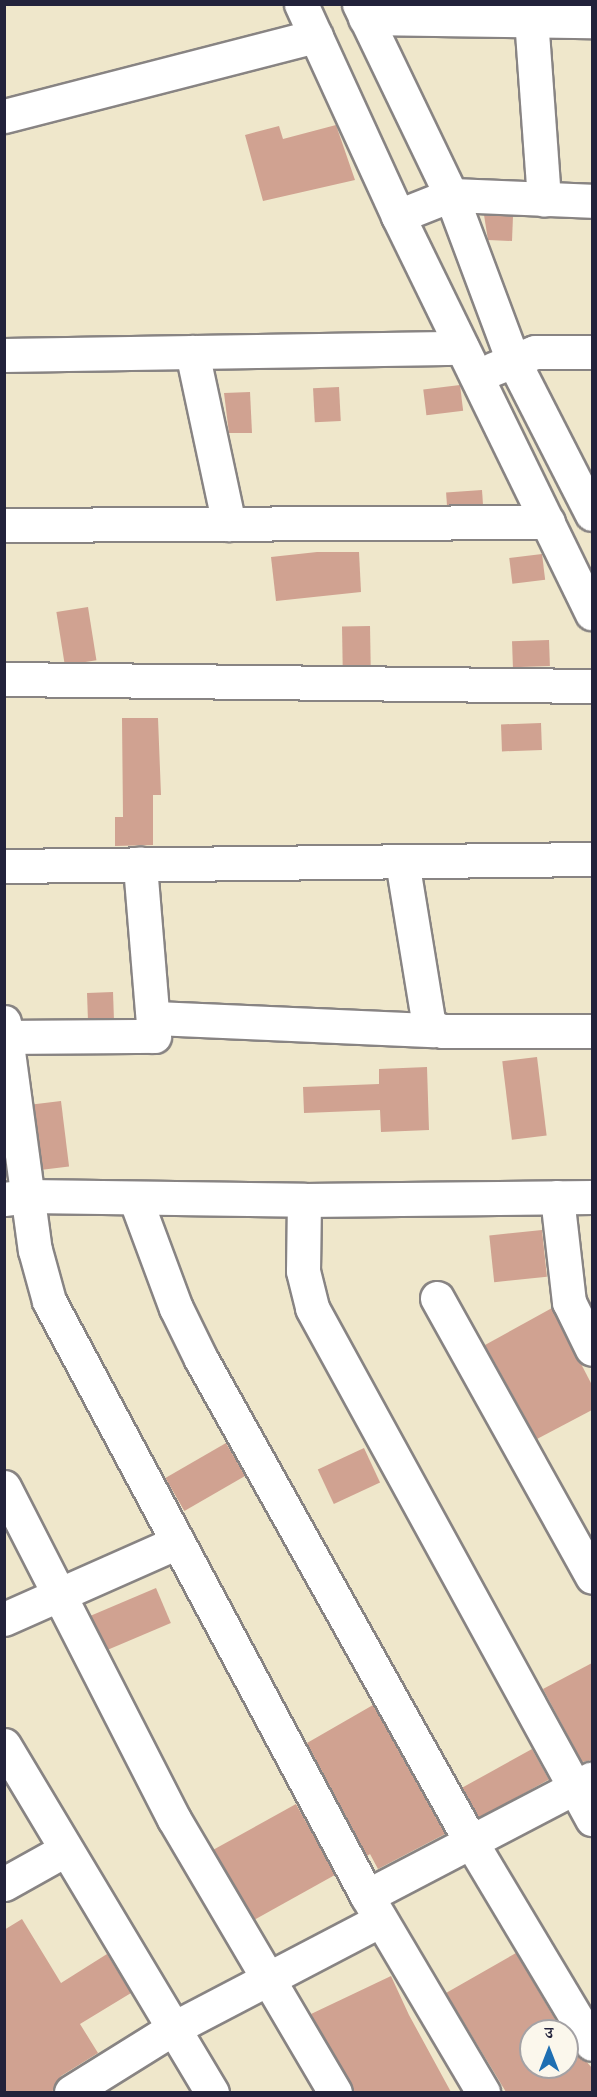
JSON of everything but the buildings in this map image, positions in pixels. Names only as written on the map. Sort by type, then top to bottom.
[{"type":"street","points":[[301,4],[316,36],[423,206],[489,363],[591,509]]},
{"type":"street","points":[[592,21],[530,12],[362,11],[423,206],[489,363],[548,522],[592,613]]},
{"type":"street","points":[[530,12],[544,200]]},
{"type":"street","points":[[4,116],[316,36]]},
{"type":"street","points":[[423,206],[544,200],[592,201]]},
{"type":"street","points":[[4,355],[192,352],[489,363],[546,350],[592,352]]},
{"type":"street","points":[[192,352],[230,524]]},
{"type":"street","points":[[4,525],[548,522]]},
{"type":"street","points":[[4,679],[592,686]]},
{"type":"street","points":[[4,866],[592,860]]},
{"type":"street","points":[[402,861],[426,1019],[434,1030]]},
{"type":"street","points":[[140,864],[155,1018],[154,1036],[5,1030],[16,1198],[35,1250],[49,1301],[374,1908],[483,2092]]},
{"type":"street","points":[[155,1018],[434,1030],[592,1031]]},
{"type":"street","points":[[557,1197],[569,1302],[592,1349]]},
{"type":"street","points":[[16,1198],[304,1200],[592,1197]]},
{"type":"street","points":[[135,1198],[176,1308],[201,1359],[471,1842],[592,2044]]},
{"type":"street","points":[[304,1200],[303,1271],[312,1308],[583,1783],[592,1820]]},
{"type":"street","points":[[437,1298],[592,1577]]},
{"type":"street","points":[[4,1486],[174,1819],[335,2092]]},
{"type":"street","points":[[4,1619],[178,1542]]},
{"type":"street","points":[[4,1745],[212,2092]]},
{"type":"street","points":[[71,2092],[174,2028],[267,1977],[471,1842],[583,1783]]},
{"type":"street","points":[[4,1884],[65,1850]]}]
